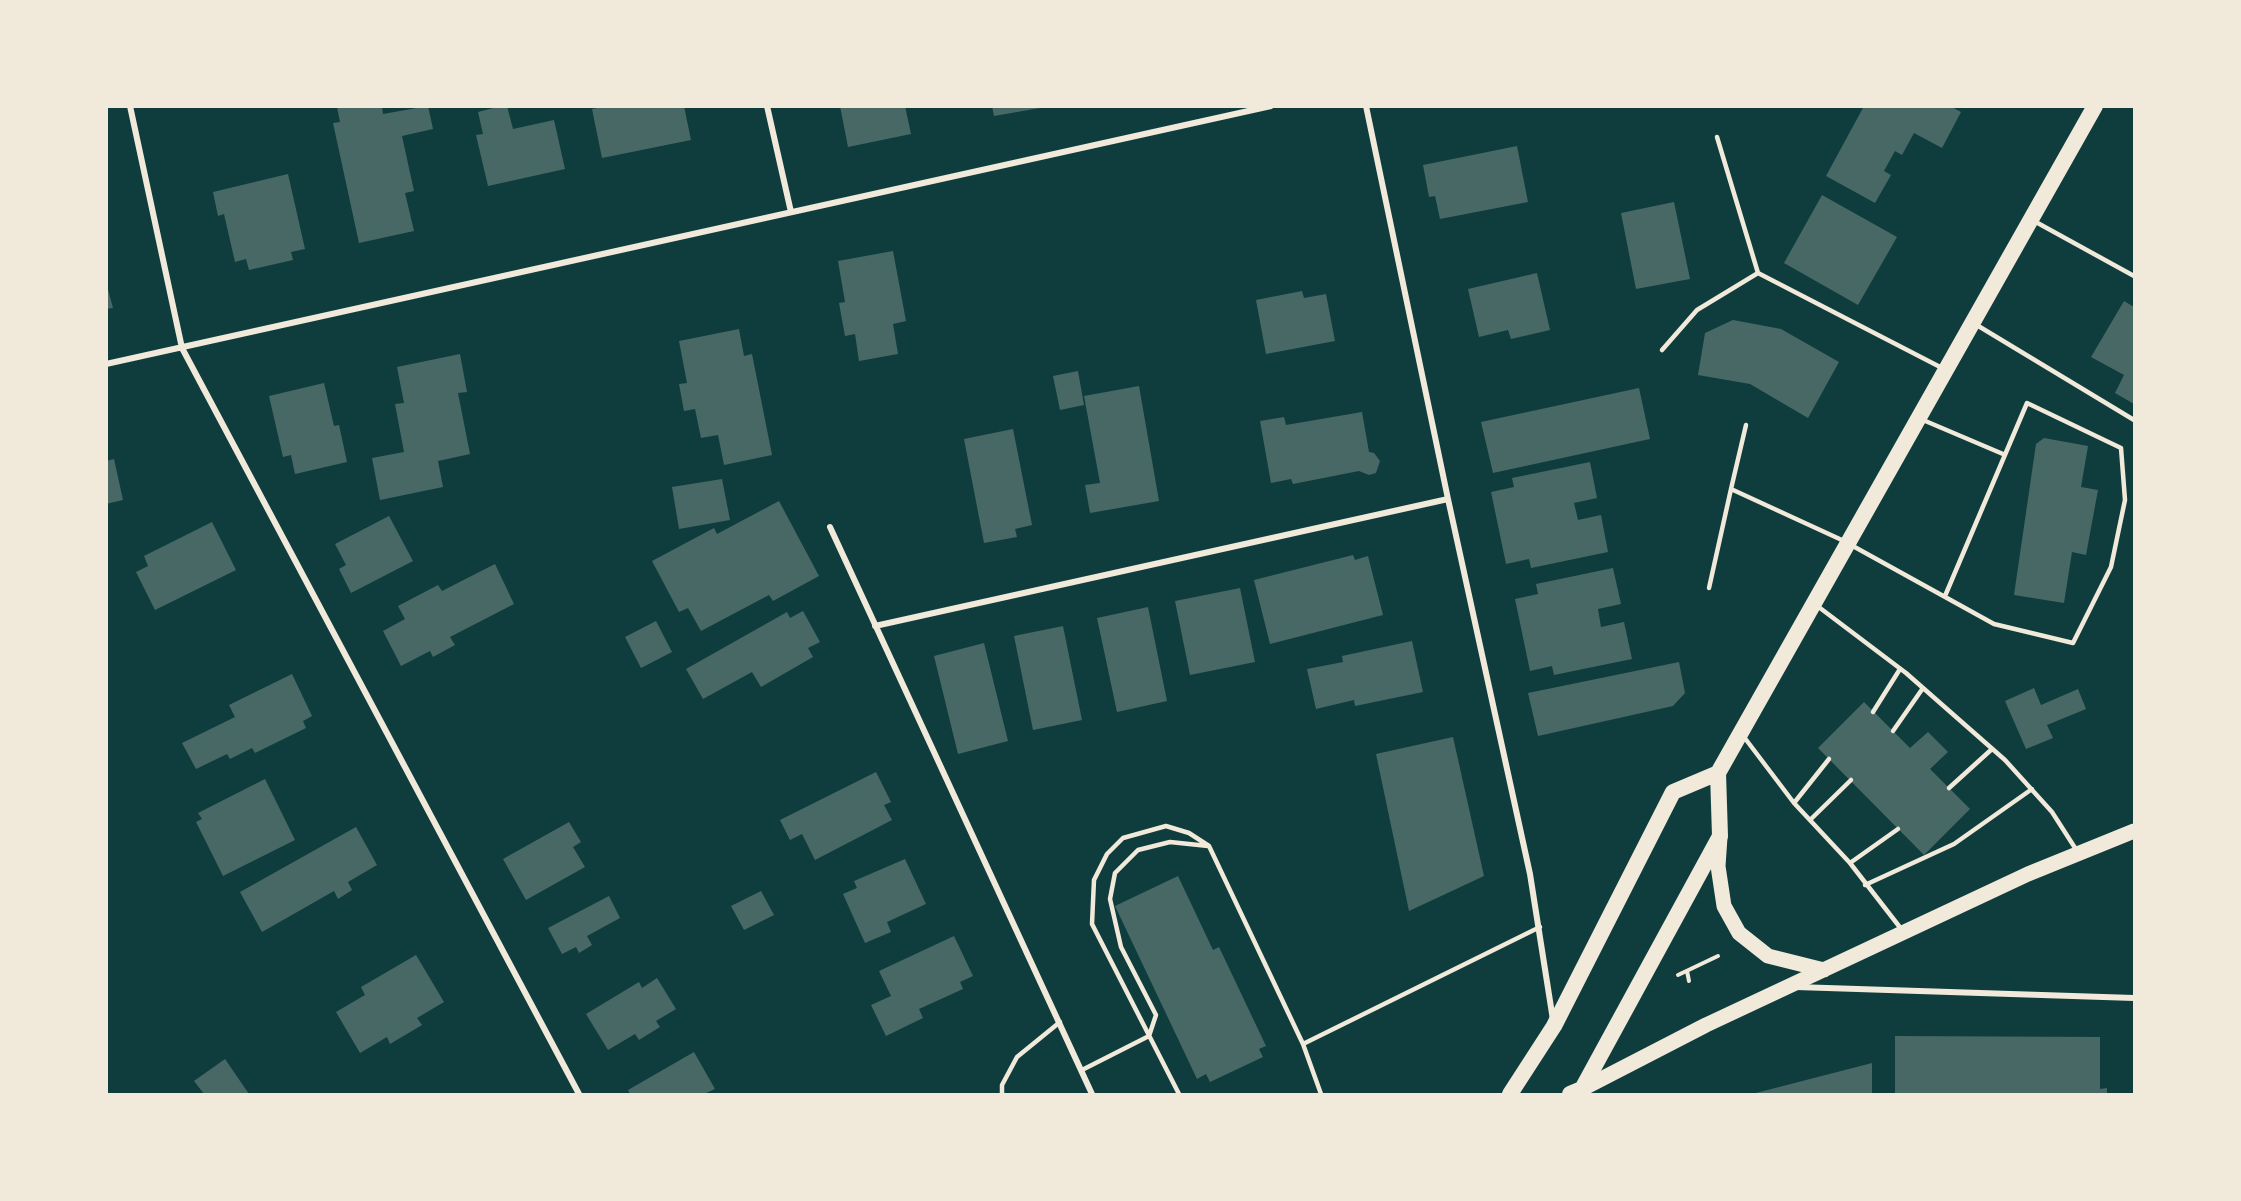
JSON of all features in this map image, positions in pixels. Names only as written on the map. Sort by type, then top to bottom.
[{"type":"highway","points":[[1576,1092],[1720,836],[1718,773],[2095,106]]},
{"type":"highway","points":[[1510,1095],[1554,1026],[1672,792],[1718,773]]},
{"type":"main road","points":[[1576,1092],[1787,987],[2028,874],[2134,831]]},
{"type":"main road","points":[[1720,836],[1718,866],[1724,906],[1739,933],[1768,956],[1824,970]]},
{"type":"street","points":[[130,106],[182,348],[579,1095]]},
{"type":"street","points":[[766,106],[791,212]]},
{"type":"street","points":[[106,364],[1271,106]]},
{"type":"street","points":[[1366,106],[1540,927],[1554,1026]]},
{"type":"street","points":[[875,626],[1448,499]]},
{"type":"street","points":[[830,526],[1092,1095]]},
{"type":"street","points":[[1787,987],[2134,998]]},
{"type":"lane","points":[[1717,137],[1758,273],[1946,370]]},
{"type":"lane","points":[[2031,219],[2134,276]]},
{"type":"lane","points":[[1662,350],[1697,310],[1758,273]]},
{"type":"lane","points":[[1973,323],[2134,420]]},
{"type":"lane","points":[[1731,489],[1848,543],[1994,624],[2073,643],[2111,567],[2125,500],[2121,448],[2027,403],[2003,454],[1945,596]]},
{"type":"lane","points":[[1919,418],[2003,454]]},
{"type":"lane","points":[[1709,588],[1746,425]]},
{"type":"lane","points":[[1814,604],[1900,669],[1992,749],[2052,812],[2079,853]]},
{"type":"lane","points":[[1873,712],[1900,669]]},
{"type":"lane","points":[[1893,731],[1923,688]]},
{"type":"lane","points":[[1741,732],[1794,803],[1850,863],[1904,932]]},
{"type":"lane","points":[[1949,788],[1992,749]]},
{"type":"lane","points":[[1794,803],[1829,759]]},
{"type":"lane","points":[[1810,820],[1851,780]]},
{"type":"lane","points":[[1865,885],[1954,844],[2032,789]]},
{"type":"lane","points":[[1179,1095],[1092,924],[1094,880],[1107,854],[1123,838],[1167,826],[1189,833],[1209,846],[1303,1044],[1321,1095]]},
{"type":"lane","points":[[1850,863],[1898,829]]},
{"type":"lane","points":[[1082,1070],[1149,1036],[1156,1015],[1121,947],[1110,898],[1115,873],[1138,850],[1170,842],[1209,846]]},
{"type":"lane","points":[[1303,1044],[1540,927]]},
{"type":"lane","points":[[1002,1095],[1002,1085],[1017,1057],[1060,1022]]},
{"type":"path","points":[[1676,976],[1718,956]]},
{"type":"path","points":[[1687,971],[1689,981]]},
{"type":"building","points":[[382,106],[383,114],[428,106],[433,129],[402,136],[414,191],[405,193],[414,231],[359,243],[333,123],[340,122],[337,107]]},
{"type":"building","points":[[507,106],[513,129],[554,120],[565,169],[488,186],[476,135],[483,134],[478,112]]},
{"type":"building","points":[[608,106],[684,106],[691,140],[602,158],[592,109]]},
{"type":"building","points":[[840,106],[905,106],[911,134],[848,147]]},
{"type":"building","points":[[992,106],[1040,106],[1040,108],[994,116]]},
{"type":"building","points":[[1864,106],[1950,106],[1961,112],[1942,148],[1914,133],[1902,155],[1895,151],[1884,171],[1891,175],[1875,203],[1826,176]]},
{"type":"building","points":[[1517,146],[1528,202],[1440,219],[1435,196],[1429,197],[1423,165]]},
{"type":"building","points":[[288,174],[305,249],[291,252],[293,260],[249,270],[246,259],[235,262],[224,214],[218,216],[213,192]]},
{"type":"building","points":[[1822,195],[1897,237],[1858,305],[1784,263]]},
{"type":"building","points":[[1674,202],[1690,279],[1636,289],[1621,213]]},
{"type":"building","points":[[893,251],[906,321],[893,324],[898,354],[859,361],[855,334],[845,336],[839,303],[845,302],[838,261]]},
{"type":"building","points":[[1537,273],[1550,330],[1511,339],[1508,330],[1479,337],[1468,289]]},
{"type":"building","points":[[106,282],[113,308],[106,309]]},
{"type":"building","points":[[1302,291],[1304,298],[1326,294],[1335,341],[1266,354],[1256,300]]},
{"type":"building","points":[[2124,301],[2134,307],[2134,404],[2115,393],[2124,375],[2091,357]]},
{"type":"building","points":[[1733,320],[1781,329],[1839,362],[1808,418],[1750,384],[1698,375],[1705,333]]},
{"type":"building","points":[[739,329],[744,356],[752,354],[772,455],[724,465],[718,435],[701,438],[695,409],[684,411],[679,384],[687,383],[679,341]]},
{"type":"building","points":[[460,354],[467,392],[458,393],[470,454],[438,461],[443,487],[380,500],[372,458],[404,452],[395,404],[404,403],[397,367]]},
{"type":"building","points":[[1078,371],[1084,405],[1060,410],[1053,376]]},
{"type":"building","points":[[324,383],[334,426],[339,425],[347,462],[295,474],[291,455],[283,457],[269,396]]},
{"type":"building","points":[[1139,386],[1159,501],[1090,513],[1085,485],[1100,483],[1084,396]]},
{"type":"building","points":[[1639,388],[1650,439],[1493,473],[1481,422]]},
{"type":"building","points":[[1362,412],[1369,452],[1374,453],[1380,461],[1376,473],[1369,475],[1359,471],[1293,484],[1291,479],[1271,483],[1260,421],[1284,417],[1286,425]]},
{"type":"building","points":[[1013,429],[1032,525],[1015,529],[1017,537],[984,543],[964,439]]},
{"type":"building","points":[[2044,438],[2088,446],[2081,487],[2098,490],[2086,555],[2072,552],[2064,603],[2014,595],[2036,444]]},
{"type":"building","points":[[114,459],[123,500],[106,504],[106,461]]},
{"type":"building","points":[[1590,462],[1597,498],[1574,503],[1578,520],[1601,515],[1608,552],[1531,568],[1529,559],[1506,564],[1491,492],[1514,487],[1512,478]]},
{"type":"building","points":[[722,479],[730,520],[679,529],[672,487]]},
{"type":"building","points":[[779,501],[819,576],[773,601],[769,595],[701,631],[688,608],[679,612],[652,561],[714,528],[717,534]]},
{"type":"building","points":[[389,516],[413,561],[351,593],[339,569],[346,565],[335,544]]},
{"type":"building","points":[[212,522],[236,570],[155,610],[136,572],[148,566],[144,556]]},
{"type":"building","points":[[1353,555],[1355,560],[1368,556],[1383,615],[1270,644],[1254,580]]},
{"type":"building","points":[[495,564],[514,604],[450,637],[455,645],[433,657],[430,651],[401,666],[383,631],[405,619],[398,606],[438,585],[442,591]]},
{"type":"building","points":[[1613,568],[1621,604],[1598,609],[1601,627],[1624,622],[1632,659],[1554,675],[1552,666],[1530,671],[1515,599],[1538,594],[1536,584]]},
{"type":"building","points":[[1240,588],[1255,662],[1190,675],[1175,601]]},
{"type":"building","points":[[1148,607],[1167,701],[1117,712],[1097,618]]},
{"type":"building","points":[[803,611],[820,642],[808,648],[813,657],[761,687],[752,672],[703,699],[686,669],[787,612],[790,618]]},
{"type":"building","points":[[656,621],[672,652],[641,668],[625,637]]},
{"type":"building","points":[[1063,626],[1082,720],[1033,730],[1014,636]]},
{"type":"building","points":[[1412,641],[1423,692],[1355,706],[1354,700],[1316,709],[1307,669],[1343,662],[1342,656]]},
{"type":"building","points":[[984,643],[1008,741],[958,754],[934,656]]},
{"type":"building","points":[[1679,662],[1685,693],[1673,706],[1538,736],[1528,693]]},
{"type":"building","points":[[292,674],[312,716],[303,721],[306,728],[255,753],[252,748],[230,759],[227,754],[196,769],[182,743],[235,717],[229,705]]},
{"type":"building","points":[[2034,688],[2041,705],[2078,689],[2086,709],[2047,725],[2053,738],[2026,749],[2005,701]]},
{"type":"building","points":[[1864,702],[1910,748],[1928,732],[1948,752],[1930,769],[1970,809],[1924,855],[1818,748]]},
{"type":"building","points":[[1453,737],[1484,876],[1409,911],[1376,754]]},
{"type":"building","points":[[876,772],[891,802],[884,805],[892,820],[815,860],[802,834],[790,840],[780,820]]},
{"type":"building","points":[[265,779],[295,840],[223,876],[196,822],[202,819],[198,813]]},
{"type":"building","points":[[569,822],[581,842],[573,847],[585,867],[526,900],[503,859]]},
{"type":"building","points":[[356,827],[377,865],[348,882],[352,890],[338,899],[334,891],[262,932],[240,892]]},
{"type":"building","points":[[905,859],[926,904],[887,922],[891,932],[865,943],[843,894],[857,888],[854,881]]},
{"type":"building","points":[[1178,876],[1213,950],[1219,947],[1266,1046],[1259,1049],[1263,1057],[1210,1082],[1206,1074],[1197,1079],[1115,906]]},
{"type":"building","points":[[761,891],[774,915],[744,930],[731,906]]},
{"type":"building","points":[[609,896],[620,918],[587,936],[592,945],[579,953],[576,947],[562,954],[548,928]]},
{"type":"building","points":[[954,936],[973,976],[960,982],[963,989],[919,1009],[923,1018],[886,1036],[871,1005],[891,996],[879,971]]},
{"type":"building","points":[[416,955],[444,1002],[417,1018],[422,1025],[390,1044],[387,1037],[360,1053],[336,1012],[365,995],[361,987]]},
{"type":"building","points":[[657,978],[676,1009],[656,1021],[660,1027],[639,1040],[635,1034],[608,1050],[586,1014],[639,982],[642,988]]},
{"type":"building","points":[[1895,1036],[2100,1037],[2100,1089],[2107,1088],[2107,1094],[1895,1094]]},
{"type":"building","points":[[694,1052],[715,1089],[704,1094],[630,1094],[628,1090]]},
{"type":"building","points":[[225,1059],[249,1094],[204,1094],[194,1081]]},
{"type":"building","points":[[1872,1063],[1872,1094],[1752,1094]]}]
